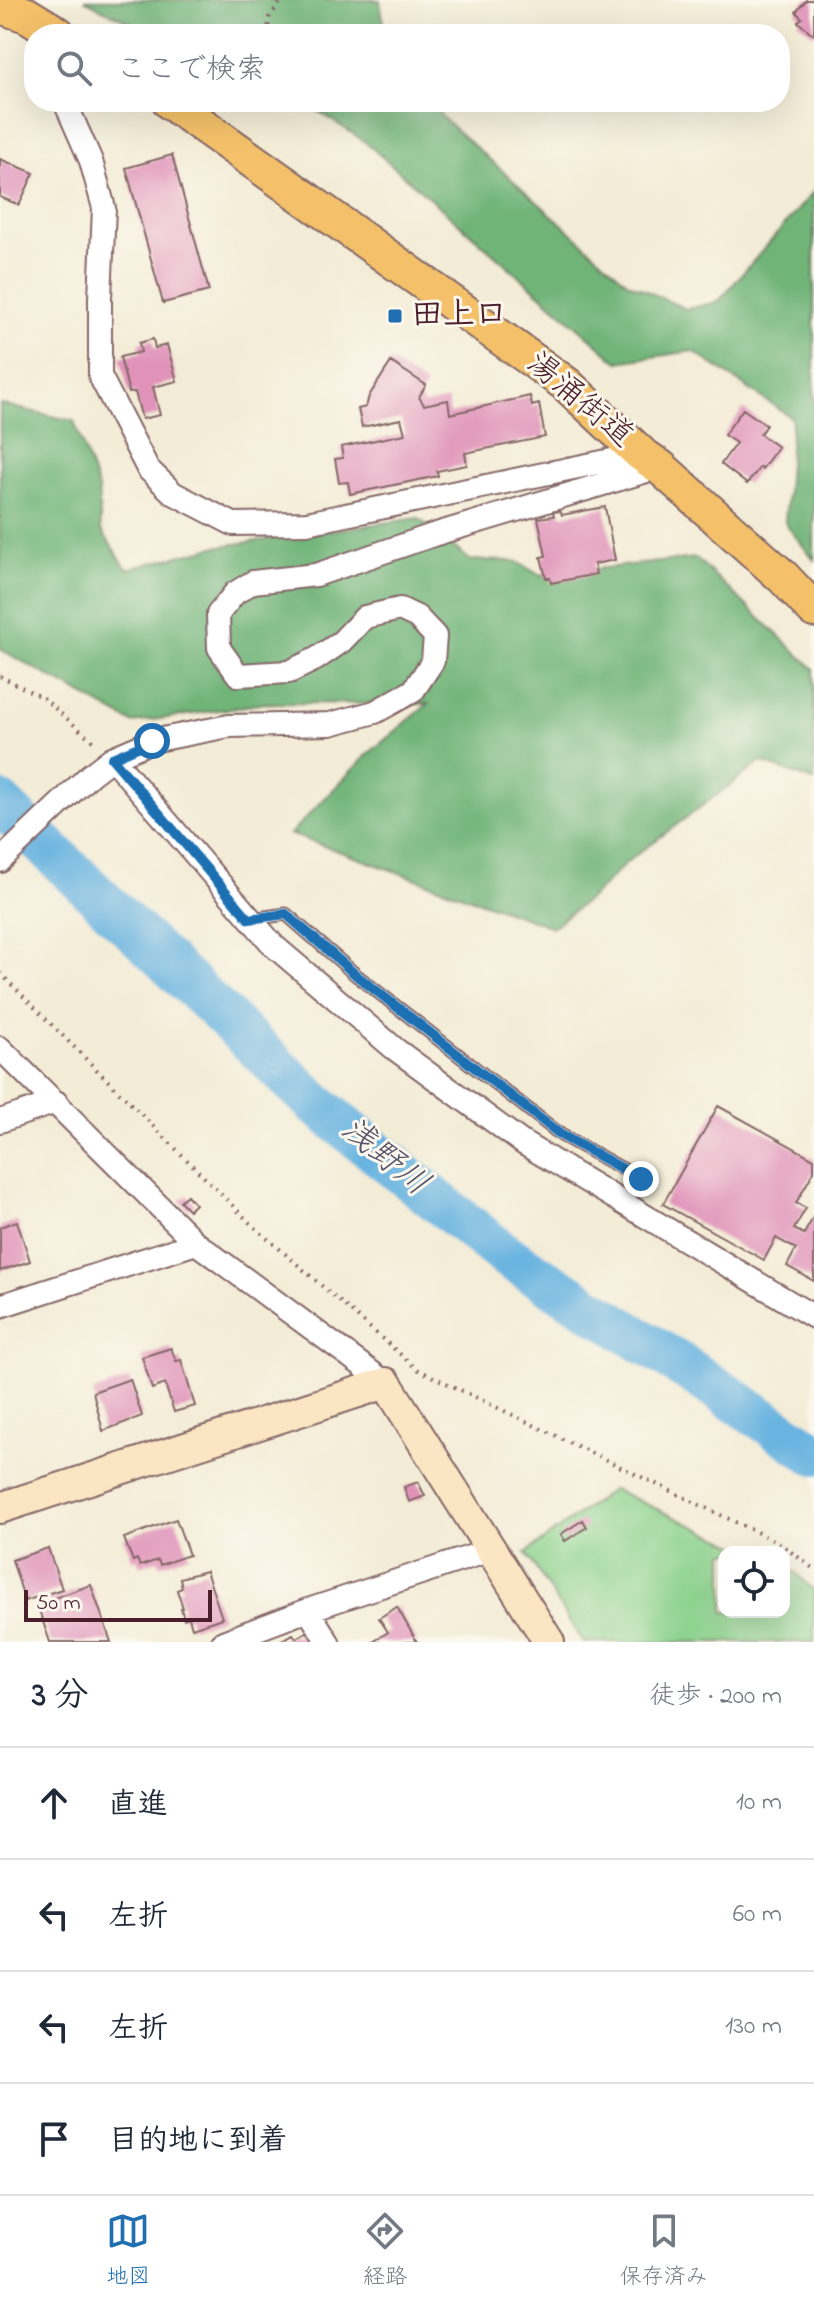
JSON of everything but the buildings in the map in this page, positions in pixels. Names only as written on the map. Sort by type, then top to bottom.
[{"type":"main road","name":"湯涌街道","points":[[184,112],[566,384],[783,577],[814,610]]},
{"type":"street","points":[[69,112],[91,161],[104,208],[100,376],[148,469],[173,493],[233,524],[307,523],[650,460]]},
{"type":"street","points":[[0,861],[112,758],[152,741],[229,726],[330,724],[375,712],[413,691],[433,661],[435,636],[417,617],[400,609],[365,617],[341,642],[289,672],[238,675],[219,648],[218,614],[235,593],[253,582],[316,575],[650,460]]},
{"type":"street","points":[[112,758],[274,946],[395,1049],[523,1143],[814,1317]]},
{"type":"street","points":[[0,1048],[196,1243],[386,1383],[549,1642]]},
{"type":"street","points":[[0,1121],[56,1102]]},
{"type":"street","points":[[0,1306],[196,1243]]},
{"type":"street","points":[[0,1508],[386,1383]]},
{"type":"street","points":[[223,1642],[308,1610],[491,1550]]},
{"type":"street","points":[[308,1610],[328,1642]]},
{"type":"lane","points":[[249,919],[286,914],[356,975],[561,1135],[641,1179]]},
{"type":"path","points":[[269,24],[269,18],[282,0]]},
{"type":"path","points":[[0,676],[43,698],[112,758]]},
{"type":"path","points":[[0,973],[250,1223],[417,1369],[779,1543],[814,1569]]},
{"type":"green space","points":[[84,0],[380,0],[384,24],[133,24]]},
{"type":"green space","points":[[319,112],[438,112],[627,282],[686,309],[718,302],[814,191],[814,560],[785,523],[792,418],[693,351],[618,362],[364,141]]},
{"type":"green space","points":[[0,404],[74,421],[98,488],[101,530],[127,569],[214,547],[418,518],[470,560],[515,561],[540,575],[696,558],[814,669],[814,781],[761,762],[628,861],[593,896],[552,927],[290,834],[368,754],[428,704],[266,703],[133,723],[0,649]]},
{"type":"green space","points":[[613,1489],[738,1546],[718,1546],[718,1618],[790,1618],[790,1570],[795,1572],[814,1591],[814,1642],[583,1642],[526,1553]]},
{"type":"waterway","name":"浅野川","points":[[0,803],[317,1105],[505,1255],[814,1453]]},
{"type":"place","name":"田上口","points":[[395,316]]},
{"type":"route","points":[[152,741],[112,758],[249,919],[286,914],[356,975],[561,1135],[641,1179]]}]
